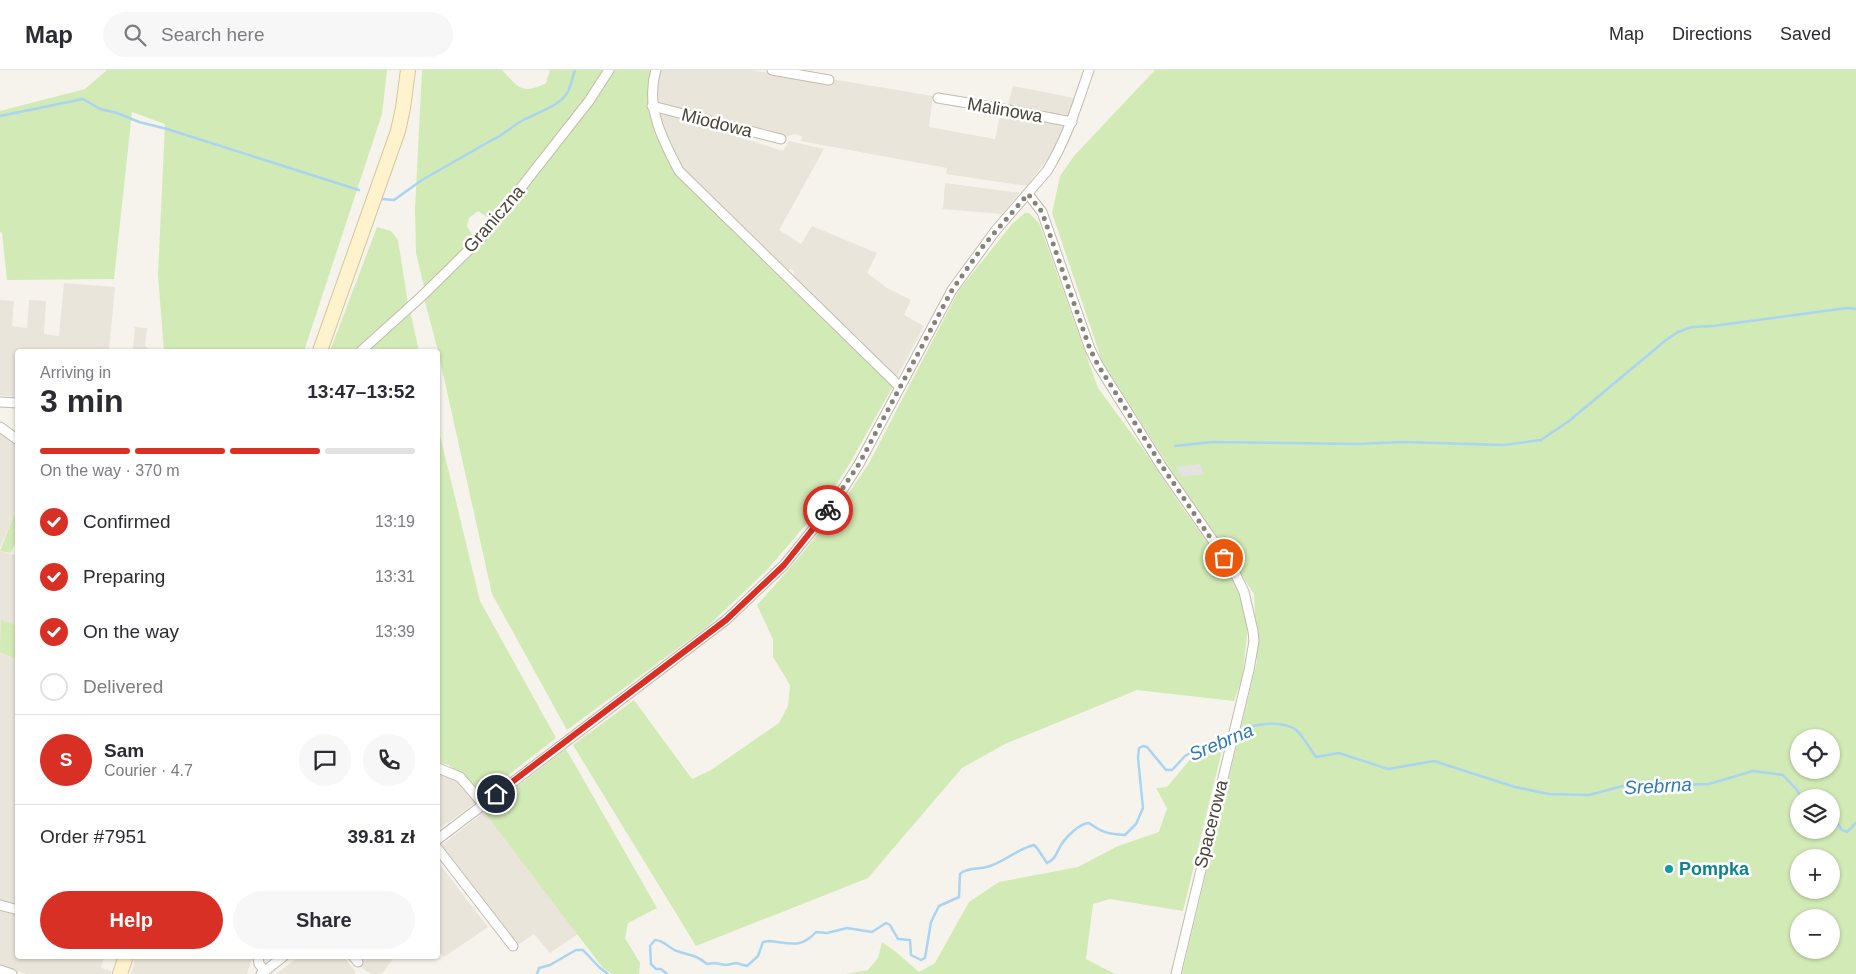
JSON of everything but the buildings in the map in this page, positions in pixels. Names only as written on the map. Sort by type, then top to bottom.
[{"type":"main road","points":[[321,349],[398,131],[408,70]]},
{"type":"main road","points":[[120,974],[125,959]]},
{"type":"street","name":"Graniczna","points":[[363,349],[422,296],[483,236],[589,101],[609,70]]},
{"type":"street","points":[[656,70],[653,79],[652,106],[659,127],[680,170],[900,387]]},
{"type":"street","points":[[772,70],[829,80]]},
{"type":"street","points":[[440,837],[726,620],[784,565],[832,506],[846,485],[952,290],[990,238],[1047,171],[1057,155],[1072,122],[1089,70]]},
{"type":"street","name":"Malinowa","points":[[938,98],[1072,122]]},
{"type":"street","name":"Miodowa","points":[[652,106],[781,139]]},
{"type":"street","name":"Spacerowa","points":[[1028,194],[1042,212],[1090,349],[1098,365],[1162,466],[1234,571],[1244,592],[1254,641],[1248,675],[1176,974]]},
{"type":"street","points":[[0,402],[15,403]]},
{"type":"street","points":[[0,427],[15,438]]},
{"type":"street","points":[[440,769],[460,777],[483,804]]},
{"type":"street","points":[[440,852],[513,946]]},
{"type":"street","points":[[0,905],[15,909]]},
{"type":"street","points":[[258,959],[263,972],[280,959]]},
{"type":"street","points":[[0,970],[12,974]]},
{"type":"shaded area","points":[[659,70],[751,70],[830,83],[831,79],[933,96],[929,127],[995,139],[1001,111],[1027,116],[1028,119],[1034,120],[1035,118],[1065,124],[1054,150],[1027,186],[946,174],[947,168],[801,141],[802,136],[794,134],[786,137],[771,133],[770,130],[763,128],[760,130],[654,102]]},
{"type":"shaded area","points":[[1013,86],[1074,98],[1068,116],[1061,114],[1060,118],[1007,108]]},
{"type":"shaded area","points":[[657,111],[783,151],[789,141],[824,149],[779,230],[801,244],[812,226],[877,253],[867,273],[887,288],[911,300],[904,315],[924,326],[896,379],[862,344],[858,337],[793,276],[794,271],[788,270],[685,171],[661,127]]},
{"type":"shaded area","points":[[945,183],[1020,193],[1002,214],[943,209]]},
{"type":"shaded area","points":[[64,283],[115,287],[109,349],[15,349],[15,397],[0,395],[0,300],[14,301],[12,326],[27,328],[29,300],[46,301],[44,334],[59,336]]},
{"type":"shaded area","points":[[135,327],[147,328],[145,346],[149,349],[133,349]]},
{"type":"shaded area","points":[[0,432],[15,444],[15,512],[0,548]]},
{"type":"shaded area","points":[[1200,464],[1204,474],[1182,477],[1176,467]]},
{"type":"shaded area","points":[[0,551],[15,555],[15,905],[0,902]]},
{"type":"shaded area","points":[[440,775],[463,783],[476,802],[440,829]]},
{"type":"shaded area","points":[[484,812],[578,934],[550,953],[534,934],[518,945],[442,845]]},
{"type":"shaded area","points":[[440,865],[488,927],[444,957],[440,953]]},
{"type":"shaded area","points":[[0,908],[15,912],[15,959],[103,959],[101,968],[111,971],[111,974],[27,974],[0,966]]},
{"type":"shaded area","points":[[135,959],[252,959],[247,974],[131,974]]},
{"type":"shaded area","points":[[296,959],[345,959],[356,972],[355,974],[276,974]]},
{"type":"shaded area","points":[[362,959],[393,959],[382,974],[371,974],[360,967],[364,961]]},
{"type":"green space","points":[[107,70],[387,70],[382,114],[305,349],[164,349],[158,275],[165,124],[132,112],[114,279],[7,280],[2,233],[0,232],[0,111],[85,89]]},
{"type":"green space","points":[[422,70],[502,70],[521,88],[531,89],[546,83],[550,70],[605,70],[570,121],[493,216],[487,217],[478,211],[469,218],[467,226],[473,236],[445,269],[424,287],[416,253],[415,209]]},
{"type":"green space","points":[[611,70],[653,70],[652,77],[666,151],[893,386],[850,463],[826,501],[767,570],[708,626],[567,730],[492,594],[440,360],[440,349],[437,349],[424,298],[503,215]]},
{"type":"green space","points":[[1155,70],[1856,70],[1856,974],[1182,974],[1257,661],[1254,594],[1173,473],[1102,361],[1052,213],[1060,176],[1074,156]]},
{"type":"green space","points":[[1025,213],[1029,213],[1039,223],[1098,388],[1146,453],[1232,577],[1243,605],[1248,627],[1242,678],[1234,701],[1137,690],[1005,744],[962,768],[868,878],[696,946],[573,745],[634,700],[692,779],[711,770],[779,723],[788,706],[790,685],[773,657],[773,639],[757,605],[815,537],[868,465],[959,290],[1012,224]]},
{"type":"green space","points":[[377,227],[391,231],[398,240],[408,304],[357,349],[331,349]]},
{"type":"green space","points":[[410,311],[419,349],[368,349]]},
{"type":"green space","points":[[440,435],[480,601],[556,738],[484,794],[449,765],[440,763]]},
{"type":"green space","points":[[15,512],[15,542],[11,553],[0,551]]},
{"type":"green space","points":[[1,620],[15,625],[15,658],[0,652]]},
{"type":"green space","points":[[1223,746],[1183,911],[1110,899],[1093,904],[1086,959],[1115,974],[846,974],[868,970],[878,958],[882,942],[919,972],[935,963],[969,902],[999,882],[1078,867],[1118,846],[1159,832],[1167,808],[1156,788],[1167,787],[1193,756]]},
{"type":"green space","points":[[566,749],[657,908],[628,923],[625,938],[640,963],[639,974],[612,974],[603,968],[484,812]]},
{"type":"waterway","points":[[382,199],[394,200],[422,180],[501,135],[521,121],[562,100],[570,87],[575,70]]},
{"type":"waterway","points":[[0,116],[83,99],[100,109],[117,113],[139,122],[167,129],[359,190]]},
{"type":"waterway","points":[[1175,446],[1212,442],[1357,444],[1402,442],[1504,445],[1541,440],[1569,421],[1678,332],[1692,327],[1713,326],[1847,308],[1856,309]]},
{"type":"waterway","name":"Srebrna","points":[[1238,731],[1251,726],[1266,724],[1288,726],[1297,731],[1316,757],[1339,753],[1388,769],[1434,761],[1515,787],[1549,794],[1589,795],[1634,783],[1709,784],[1753,771],[1783,775],[1796,789]]},
{"type":"waterway","name":"Srebrna","points":[[667,974],[661,969],[656,969],[651,964],[650,946],[655,940],[662,941],[674,950],[696,957],[707,964],[726,965],[736,963],[747,966],[758,956],[763,942],[794,944],[805,941],[816,932],[827,933],[847,928],[872,932],[886,923],[890,925],[898,939],[910,940],[911,955],[921,960],[925,958],[931,922],[939,906],[959,897],[960,874],[970,869],[996,864],[1022,849],[1034,845],[1047,863],[1050,862],[1070,835],[1078,828],[1089,823],[1106,832],[1125,835],[1136,824],[1143,808],[1138,758],[1139,748],[1147,747],[1166,770],[1172,770],[1185,756],[1202,746],[1230,735]]},
{"type":"waterway","name":"Srebrna","points":[[1840,827],[1847,832],[1856,823]]},
{"type":"waterway","name":"Srebrna","points":[[537,974],[539,968],[550,965],[576,950],[583,950],[608,974]]},
{"type":"way so far","points":[[828,510],[859,464],[952,290],[972,260],[1028,194],[1042,212],[1090,349],[1098,365],[1162,466],[1224,558]]},
{"type":"place","name":"Pompka","points":[[1669,869]]},
{"type":"route","points":[[496,794],[726,620],[784,565],[828,510]]}]
